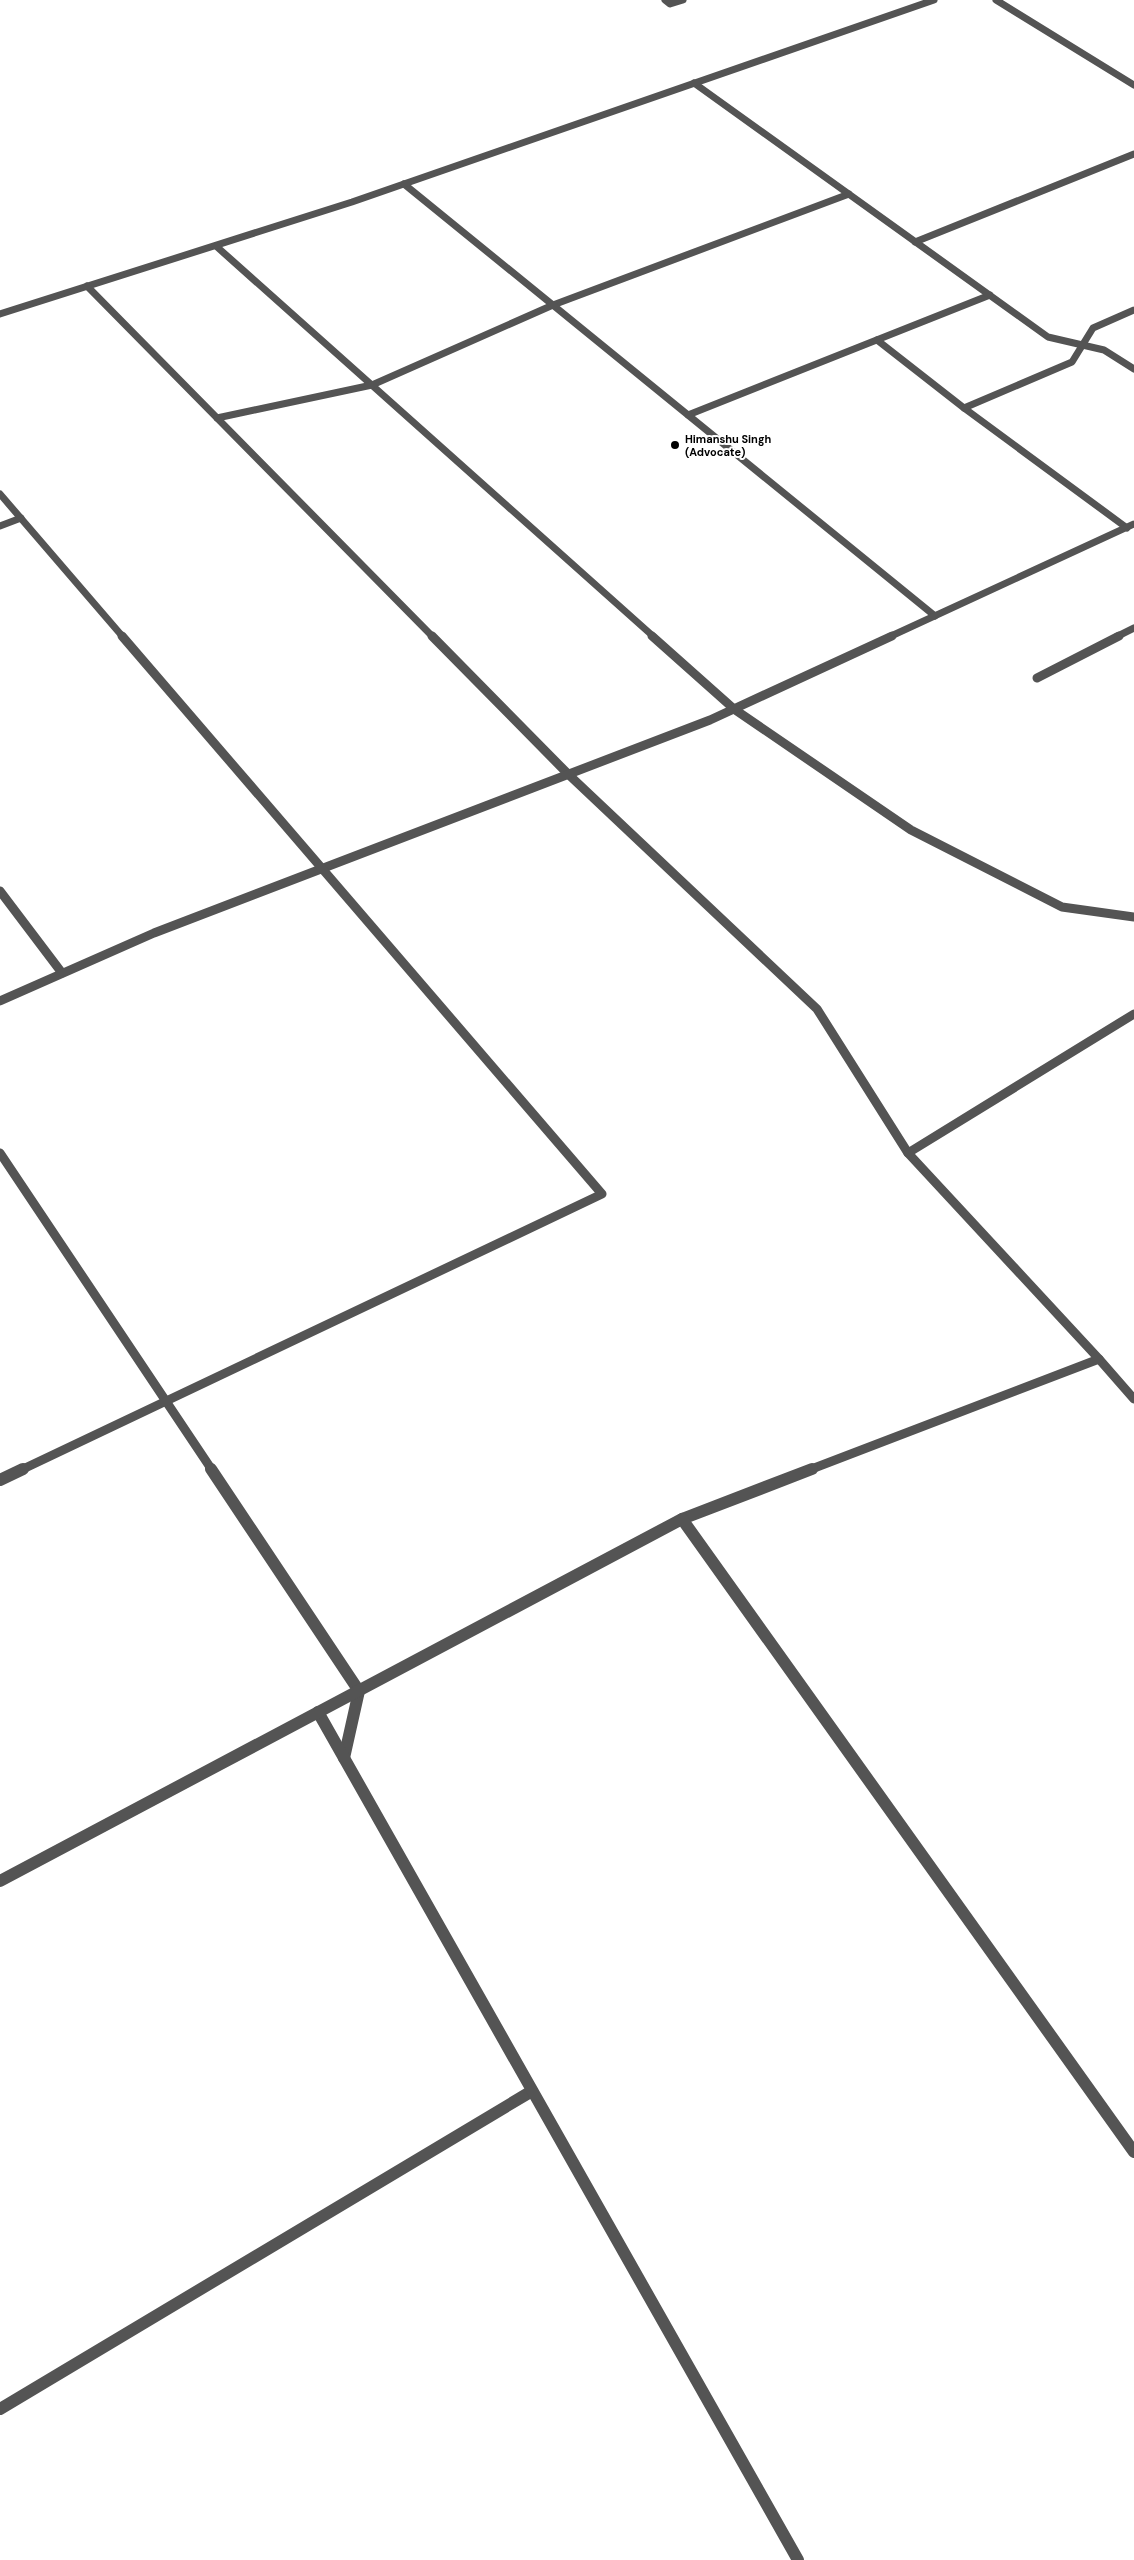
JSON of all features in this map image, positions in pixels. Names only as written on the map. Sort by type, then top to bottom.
[{"type":"street","points":[[665,0],[670,4],[683,0]]},
{"type":"street","points":[[0,314],[404,184],[934,0]]},
{"type":"street","points":[[996,0],[1134,85]]},
{"type":"street","points":[[694,84],[1048,337],[1104,350],[1134,370]]},
{"type":"street","points":[[916,242],[1134,154]]},
{"type":"street","points":[[404,184],[935,616]]},
{"type":"street","points":[[216,418],[372,385],[553,305],[849,194]]},
{"type":"street","points":[[216,246],[734,708],[911,830],[1062,907],[1134,917]]},
{"type":"street","points":[[87,286],[568,774],[817,1009],[908,1153],[1134,1399]]},
{"type":"street","points":[[688,415],[990,295]]},
{"type":"street","points":[[964,408],[1072,362],[1093,328],[1134,310]]},
{"type":"street","points":[[0,1000],[154,933],[734,708],[1130,526],[964,408],[877,340]]},
{"type":"street","points":[[0,494],[602,1194],[0,1480]]},
{"type":"street","points":[[0,526],[21,518]]},
{"type":"street","points":[[1037,678],[1134,628]]},
{"type":"street","points":[[0,891],[62,973]]},
{"type":"street","points":[[908,1153],[1134,1014]]},
{"type":"street","points":[[0,1153],[359,1691],[344,1758]]},
{"type":"street","points":[[0,1881],[682,1519],[1099,1359]]},
{"type":"street","points":[[682,1519],[1134,2152]]},
{"type":"street","points":[[318,1712],[798,2560]]},
{"type":"street","points":[[0,2409],[532,2091]]},
{"type":"place","name":"Himanshu Singh (Advocate)","points":[[675,445]]}]
